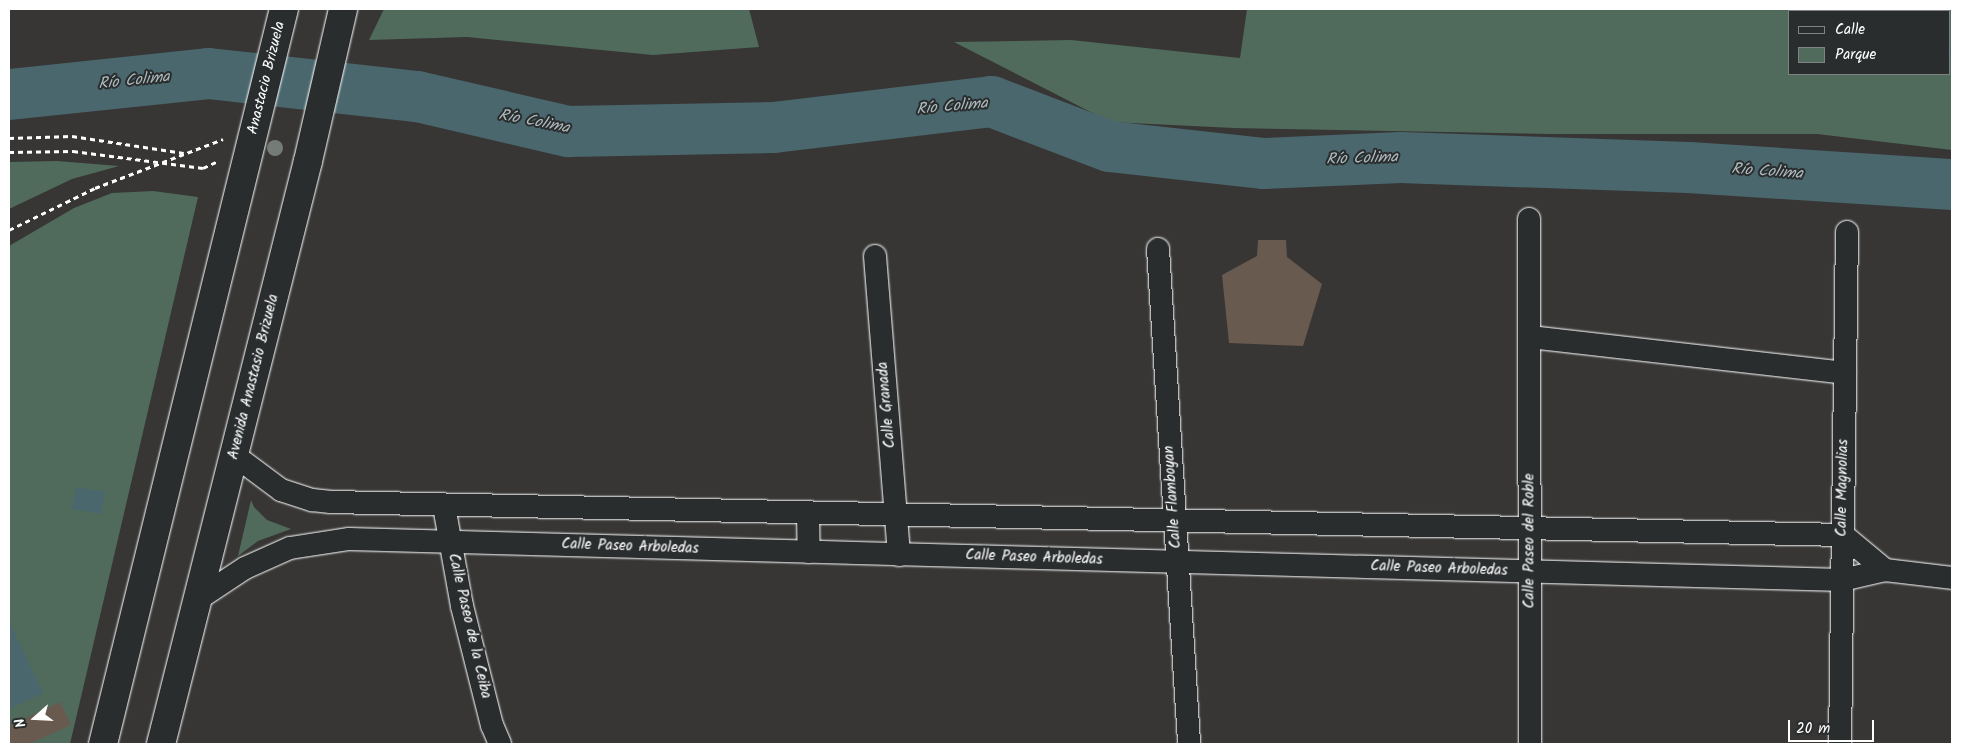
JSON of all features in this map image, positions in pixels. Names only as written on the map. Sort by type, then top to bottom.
[{"type":"main road","name":"Anastacio Brizuela","points":[[238,143],[284,9]]},
{"type":"main road","name":"Avenida Anastasio Brizuela","points":[[161,744],[308,161],[344,9]]},
{"type":"main road","points":[[103,744],[238,143]]},
{"type":"street","name":"Calle Paseo del Roble","points":[[1529,218],[1530,744]]},
{"type":"street","name":"Calle Magnolias","points":[[1840,744],[1847,232]]},
{"type":"street","name":"Calle Flamboyan","points":[[1158,249],[1189,744]]},
{"type":"street","name":"Calle Granada","points":[[875,256],[899,555]]},
{"type":"street","points":[[1530,337],[1845,373]]},
{"type":"street","points":[[234,455],[282,490],[312,500],[444,506],[1843,535],[1885,570]]},
{"type":"street","name":"Calle Paseo de la Ceiba","points":[[444,506],[462,606],[492,725],[500,744]]},
{"type":"street","points":[[808,513],[809,552]]},
{"type":"street","name":"Calle Paseo Arboledas","points":[[198,600],[245,568],[290,548],[349,539],[1842,580],[1885,570],[1952,578]]},
{"type":"path","points":[[9,138],[72,136],[187,153]]},
{"type":"path","points":[[9,230],[95,188],[187,153],[238,143]]},
{"type":"path","points":[[9,152],[73,151],[203,168],[238,143]]},
{"type":"green space","points":[[384,9],[749,9],[759,47],[653,55],[467,37],[369,40]]},
{"type":"green space","points":[[1247,9],[1952,9],[1952,150],[1817,134],[1552,134],[1234,128],[1110,122],[954,42],[1071,40],[1240,58]]},
{"type":"green space","points":[[57,161],[119,166],[72,179],[9,209],[9,162]]},
{"type":"green space","points":[[153,191],[198,197],[70,744],[9,744],[9,246],[74,208],[112,193]]},
{"type":"green space","points":[[251,500],[254,507],[267,520],[291,529],[258,541],[238,556]]},
{"type":"water","points":[[76,487],[105,492],[101,514],[72,509]]},
{"type":"water","points":[[9,621],[43,693],[9,709]]},
{"type":"building","points":[[1258,240],[1286,240],[1287,257],[1322,284],[1303,346],[1229,343],[1222,275],[1257,256]]},
{"type":"building","points":[[60,702],[71,725],[29,744],[9,744],[9,726]]},
{"type":"waterway","name":"Río Colima","points":[[9,94],[208,73],[417,96],[568,131],[773,127],[991,101],[1109,146],[1264,163],[1400,157],[1688,167],[1952,184]]}]
